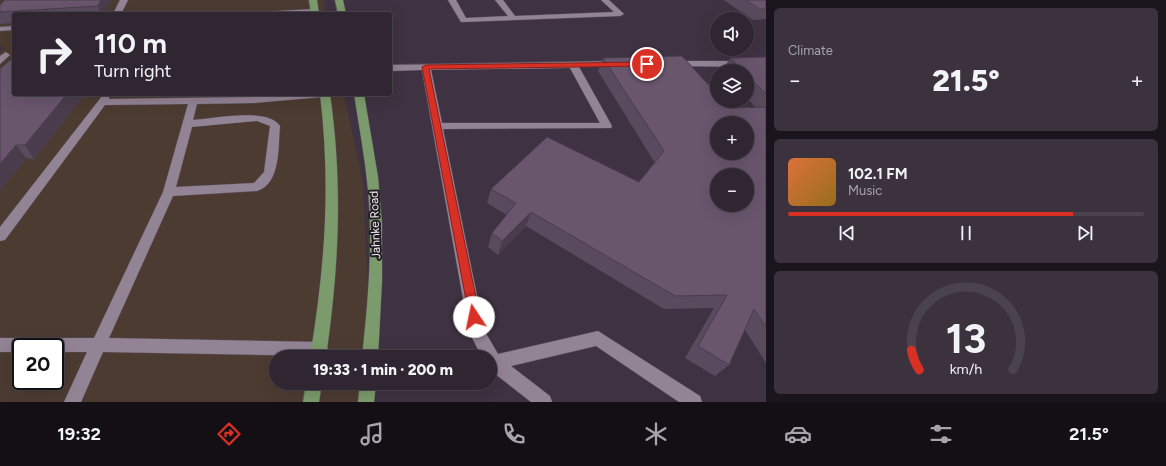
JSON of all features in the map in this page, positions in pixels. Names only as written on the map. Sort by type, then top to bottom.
[{"type":"main road","points":[[313,0],[315,12]]},
{"type":"main road","points":[[339,0],[342,12]]},
{"type":"main road","points":[[319,350],[332,247],[333,214],[333,159],[324,96]]},
{"type":"main road","name":"Jahnke Road","points":[[358,96],[371,168],[375,205],[376,274],[371,350]]},
{"type":"main road","points":[[311,402],[313,390]]},
{"type":"main road","points":[[366,402],[367,390]]},
{"type":"lane","points":[[118,12],[124,0]]},
{"type":"lane","points":[[452,0],[464,20],[620,14],[605,0]]},
{"type":"lane","points":[[499,0],[513,18]]},
{"type":"lane","points":[[0,29],[12,28]]},
{"type":"lane","points":[[437,126],[607,126],[573,64]]},
{"type":"lane","points":[[392,68],[627,64]]},
{"type":"lane","points":[[666,64],[766,64]]},
{"type":"lane","points":[[426,67],[477,332],[487,350]]},
{"type":"lane","points":[[0,236],[105,98],[193,102],[254,100],[301,96]]},
{"type":"lane","points":[[72,402],[169,192],[193,102]]},
{"type":"lane","points":[[169,192],[258,187],[270,173],[275,126],[272,122],[257,118],[187,124]]},
{"type":"lane","points":[[497,362],[598,338],[694,402]]},
{"type":"lane","points":[[0,345],[98,345],[269,351]]},
{"type":"lane","points":[[497,365],[544,402]]},
{"type":"shaded area","points":[[0,0],[323,0],[326,12],[12,12],[12,96],[344,96],[363,182],[371,350],[269,350],[269,390],[372,390],[373,402],[0,402],[0,52],[5,48],[0,46]]},
{"type":"building","points":[[5,0],[101,0],[98,6],[0,12],[0,5]]},
{"type":"building","points":[[745,0],[766,0],[766,9],[760,9]]},
{"type":"building","points":[[682,56],[710,86],[710,108],[766,107],[766,327],[754,309],[729,365],[698,346],[727,295],[675,296],[531,212],[502,241],[492,233],[516,203],[491,189],[547,137],[639,182],[664,151],[603,58]]},
{"type":"building","points":[[766,57],[766,94],[754,82],[754,64],[736,64],[730,58]]},
{"type":"building","points":[[12,60],[12,96],[65,96],[25,145],[16,145],[0,164],[0,69]]},
{"type":"route","points":[[474,317],[426,67],[647,64]]}]
